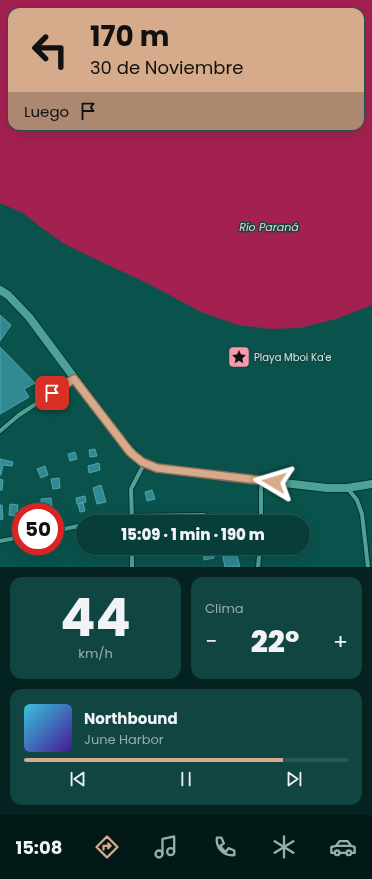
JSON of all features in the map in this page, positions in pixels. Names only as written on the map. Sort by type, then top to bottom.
[{"type":"main road","points":[[0,290],[8,295],[29,317],[119,438],[130,452],[144,464],[157,468],[327,488],[348,488],[372,484]]},
{"type":"street","points":[[0,431],[19,415],[74,379]]},
{"type":"street","points":[[132,515],[131,489],[144,464]]},
{"type":"street","points":[[261,480],[261,515]]},
{"type":"street","points":[[348,488],[357,500],[362,514],[368,567]]},
{"type":"street","points":[[64,529],[76,526]]},
{"type":"street","points":[[0,541],[12,539]]},
{"type":"street","points":[[132,555],[132,567]]},
{"type":"street","points":[[258,567],[259,555]]},
{"type":"water","name":"Río Paraná","points":[[0,0],[372,0],[372,305],[336,319],[300,328],[271,329],[238,325],[201,312],[149,284],[63,243],[23,213],[0,203]]},
{"type":"building","points":[[0,315],[11,325],[0,341]]},
{"type":"building","points":[[0,347],[35,383],[24,389],[29,397],[0,414]]},
{"type":"building","points":[[95,449],[97,456],[90,457],[89,450]]},
{"type":"building","points":[[75,452],[77,459],[70,461],[68,454]]},
{"type":"building","points":[[0,459],[13,462],[12,466],[3,465],[1,475],[0,475]]},
{"type":"building","points":[[99,463],[100,470],[89,473],[88,466]]},
{"type":"building","points":[[45,466],[48,475],[41,478],[37,469]]},
{"type":"building","points":[[59,478],[60,488],[53,489],[51,479]]},
{"type":"building","points":[[0,479],[3,480],[2,490],[0,490]]},
{"type":"building","points":[[101,485],[106,502],[97,504],[93,488]]},
{"type":"building","points":[[152,490],[155,499],[147,501],[145,492]]},
{"type":"building","points":[[85,496],[86,502],[77,504],[76,498]]},
{"type":"building","points":[[51,498],[52,503],[41,503],[41,499]]},
{"type":"building","points":[[83,503],[85,511],[80,512],[78,504]]},
{"type":"building","points":[[10,504],[12,504],[12,515],[9,515]]},
{"type":"building","points":[[0,505],[2,505],[3,519],[0,520]]},
{"type":"building","points":[[204,555],[214,555],[214,558],[204,560]]},
{"type":"building","points":[[222,555],[237,555],[240,567],[225,567]]},
{"type":"place","name":"Playa Mboi Ka'e","points":[[239,357]]},
{"type":"route","points":[[52,393],[74,379],[130,452],[144,464],[157,468],[274,482]]}]
